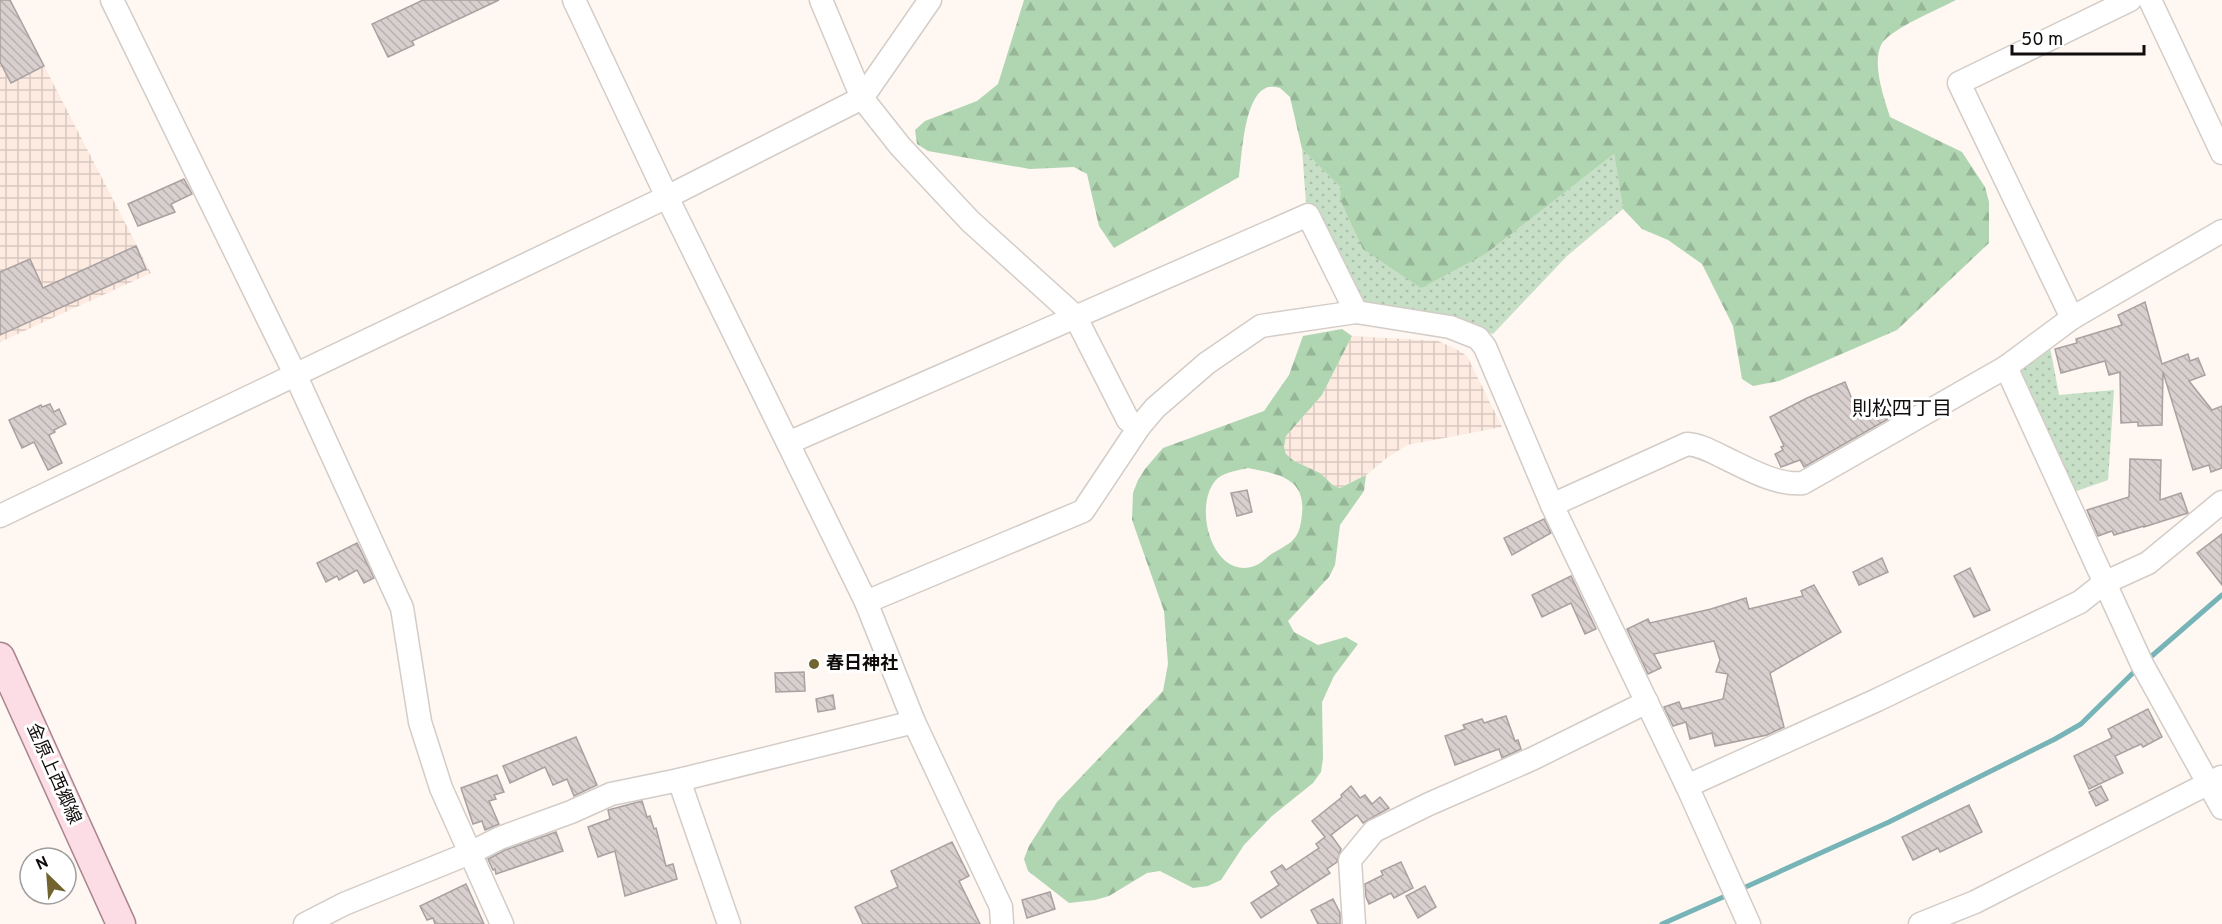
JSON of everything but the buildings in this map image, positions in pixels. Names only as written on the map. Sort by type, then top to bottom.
[{"type":"main road","name":"金原上西郷線","points":[[0,657],[122,924]]},
{"type":"street","points":[[112,0],[295,374],[402,608],[420,722],[441,788],[502,924]]},
{"type":"street","points":[[574,0],[667,197],[866,602],[914,722],[1001,907],[1002,924]]},
{"type":"street","points":[[821,0],[862,98],[900,146],[970,221],[1075,316],[1128,420],[1139,427]]},
{"type":"street","points":[[0,516],[667,197],[862,98],[930,0]]},
{"type":"street","points":[[2072,318],[1959,83],[2130,0]]},
{"type":"street","points":[[2150,0],[2222,153]]},
{"type":"street","points":[[788,443],[1308,215],[1356,312]]},
{"type":"street","points":[[1552,505],[1687,444],[1703,447],[1777,480],[1795,484],[1803,483],[2006,367],[2072,318],[2222,231]]},
{"type":"street","points":[[866,602],[1083,511],[1139,427],[1155,408],[1207,363],[1261,326],[1356,312],[1440,326],[1478,338],[1488,353],[1552,505],[1687,786],[1749,924]]},
{"type":"street","points":[[2006,367],[2142,664],[2215,780],[2222,808]]},
{"type":"street","points":[[1687,786],[1877,700],[2080,602],[2104,583],[2148,563],[2222,502]]},
{"type":"street","points":[[1354,924],[1350,860],[1374,831],[1532,759],[1647,702]]},
{"type":"street","points":[[304,924],[344,904],[611,794],[679,780],[914,722]]},
{"type":"street","points":[[679,780],[729,924]]},
{"type":"street","points":[[1920,924],[1975,902],[2215,780]]},
{"type":"shaded area","points":[[0,0],[10,0],[151,273],[0,342]]},
{"type":"shaded area","points":[[1352,336],[1438,341],[1456,349],[1467,356],[1502,427],[1407,445],[1366,475],[1340,488],[1334,486],[1320,473],[1294,461],[1286,454],[1284,447],[1286,436],[1322,395]]},
{"type":"green space","points":[[1024,0],[1956,0],[1903,27],[1886,39],[1879,53],[1878,72],[1890,117],[1962,152],[1985,187],[1989,202],[1989,243],[1897,330],[1779,381],[1753,386],[1742,379],[1733,326],[1702,264],[1668,240],[1642,229],[1623,209],[1614,154],[1487,253],[1421,288],[1363,249],[1340,199],[1341,188],[1302,149],[1290,97],[1280,88],[1271,87],[1259,94],[1253,103],[1245,128],[1239,177],[1114,248],[1099,226],[1087,174],[1074,167],[1030,169],[928,151],[917,144],[915,130],[925,121],[977,101],[998,84]]},
{"type":"green space","points":[[1302,149],[1341,188],[1487,253],[1614,154],[1623,209],[1567,256],[1493,334],[1448,318],[1365,303],[1306,203]]},
{"type":"green space","points":[[1342,329],[1352,336],[1322,395],[1286,436],[1284,447],[1286,454],[1294,461],[1320,473],[1334,486],[1340,488],[1366,475],[1364,491],[1340,525],[1335,565],[1329,577],[1288,621],[1294,632],[1318,645],[1346,637],[1358,644],[1334,676],[1322,702],[1321,772],[1313,783],[1272,816],[1244,845],[1221,880],[1208,886],[1193,888],[1160,871],[1147,873],[1109,896],[1069,903],[1028,871],[1024,859],[1029,846],[1057,802],[1163,691],[1168,664],[1164,611],[1132,520],[1133,493],[1138,480],[1163,448],[1264,411],[1289,375],[1303,336]],"holes":[[[1248,468],[1279,475],[1294,485],[1302,502],[1301,524],[1293,540],[1259,564],[1251,567],[1237,567],[1225,561],[1209,535],[1206,503],[1210,489],[1218,478]]]},
{"type":"green space","points":[[2050,347],[2059,395],[2114,390],[2108,480],[2068,494],[2013,368]]},
{"type":"waterway","points":[[2146,661],[2222,595]]},
{"type":"waterway","points":[[1739,890],[1889,822],[2055,739],[2081,724],[2137,669]]},
{"type":"waterway","points":[[1662,924],[1730,894]]},
{"type":"place","name":"春日神社","points":[[814,664]]},
{"type":"district","name":"則松四丁目","points":[[1902,410]]}]
